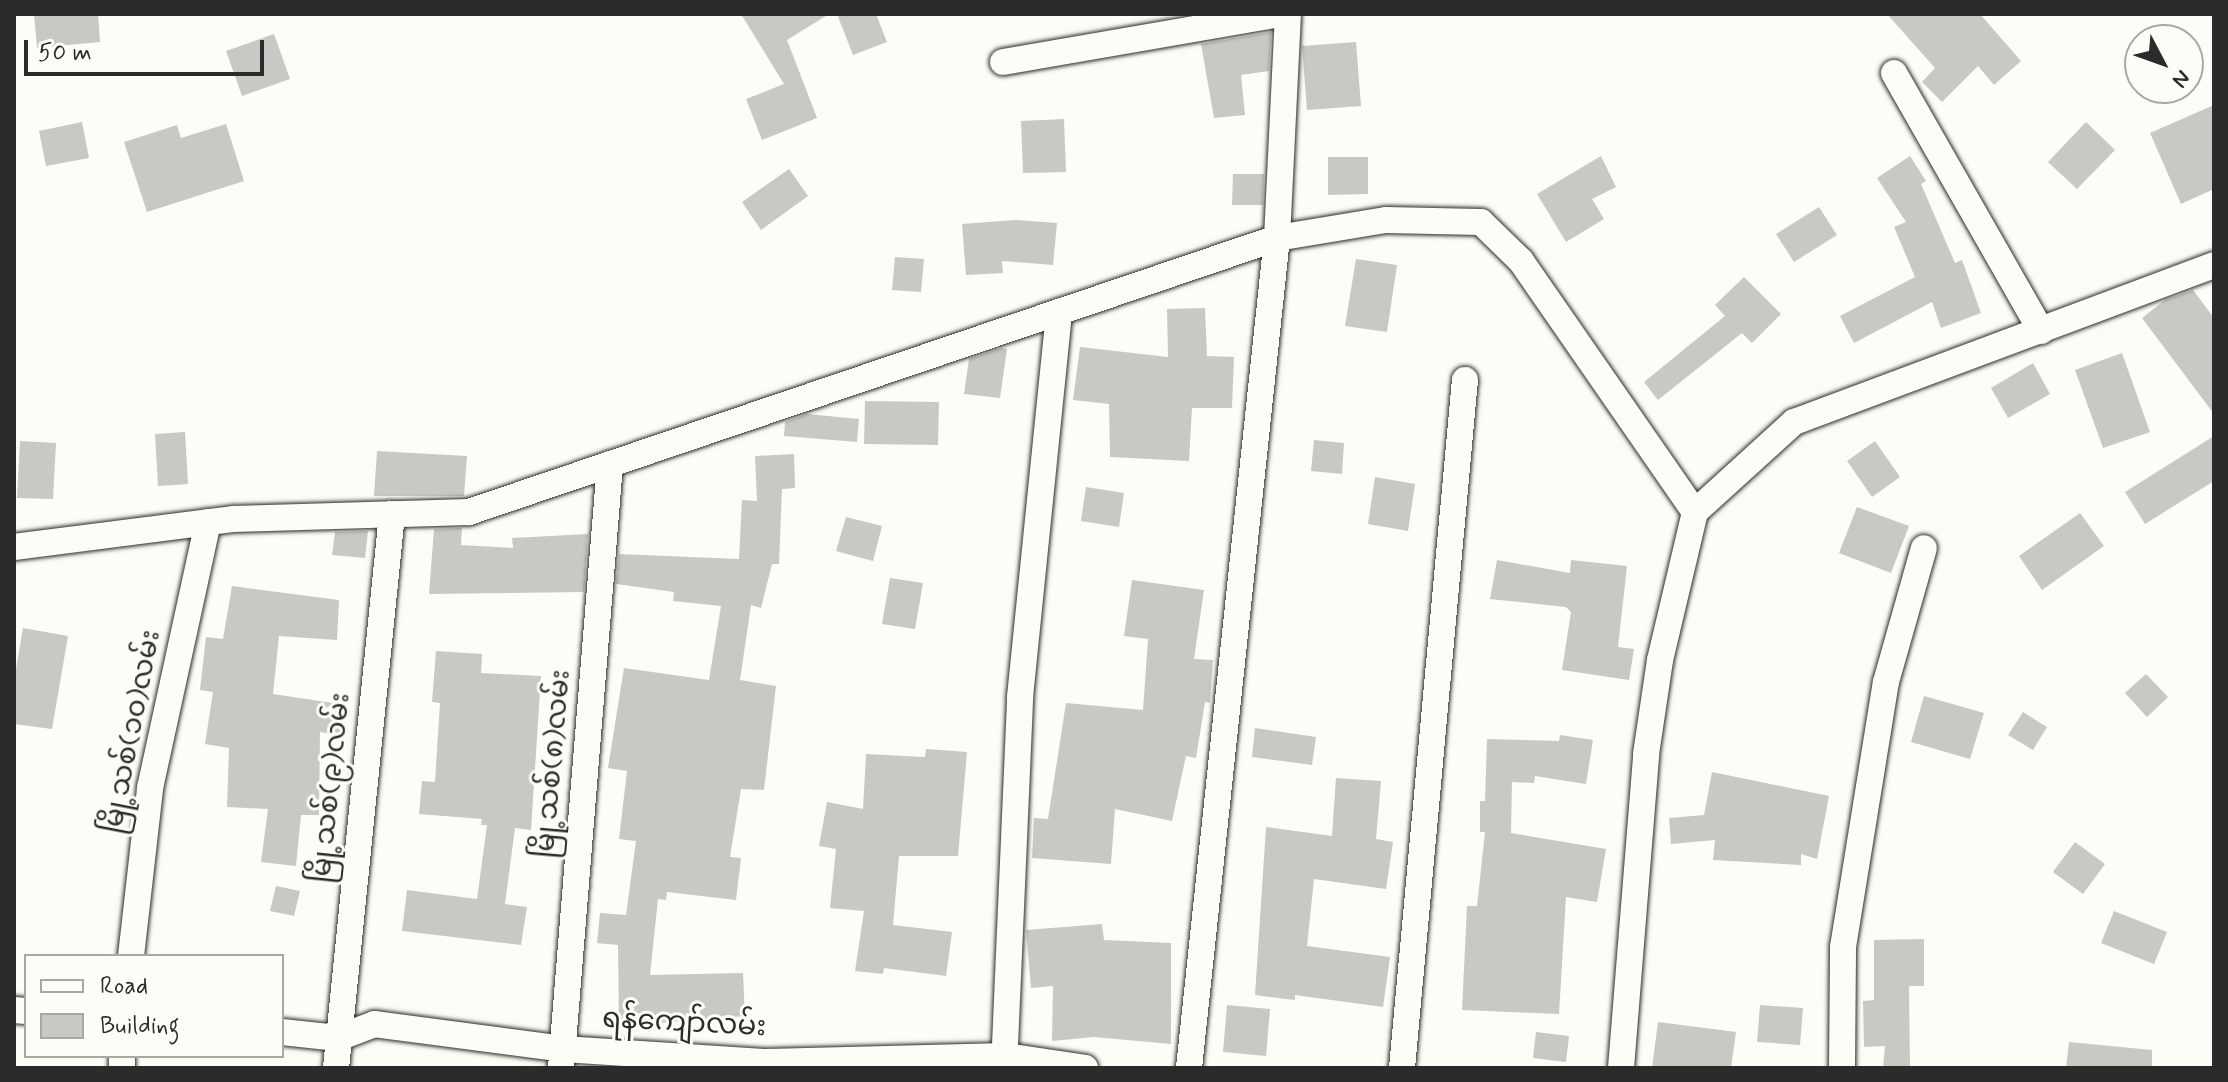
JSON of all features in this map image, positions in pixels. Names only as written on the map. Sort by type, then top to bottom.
[{"type":"street","points":[[1003,62],[1281,14]]},
{"type":"street","points":[[1189,1068],[1277,238],[1288,14]]},
{"type":"street","points":[[1894,73],[2041,331]]},
{"type":"street","points":[[14,547],[208,522],[469,512],[1277,238],[1386,220],[1481,222],[1521,261],[1695,512]]},
{"type":"street","points":[[1621,1068],[1646,754],[1660,660],[1695,512],[1794,422],[2214,265]]},
{"type":"street","points":[[1005,1062],[1020,697],[1059,312]]},
{"type":"street","points":[[1402,1068],[1465,380]]},
{"type":"street","name":"မြို့သစ်(၈)လမ်း","points":[[562,1059],[610,464]]},
{"type":"street","name":"မြို့သစ်(၉)လမ်း","points":[[336,1068],[392,514]]},
{"type":"street","name":"မြို့သစ်(၁၀)လမ်း","points":[[131,954],[150,788],[208,522]]},
{"type":"street","points":[[1842,1068],[1846,932],[1886,682],[1924,548]]},
{"type":"street","name":"ရန်ကျော်လမ်း","points":[[284,1032],[338,1038],[374,1024],[562,1059],[764,1065],[1005,1062],[1085,1068]]},
{"type":"building","points":[[34,14],[98,14],[100,42],[37,48]]},
{"type":"building","points":[[741,14],[829,14],[787,40],[817,118],[762,140],[746,99],[784,84]]},
{"type":"building","points":[[837,14],[876,14],[887,42],[853,55]]},
{"type":"building","points":[[1887,14],[1980,14],[2021,61],[1994,85],[1978,66],[1942,102],[1922,82],[1935,68]]},
{"type":"building","points":[[1271,32],[1269,71],[1241,75],[1245,115],[1214,118],[1201,44]]},
{"type":"building","points":[[274,34],[290,79],[242,96],[226,51]]},
{"type":"building","points":[[1356,42],[1361,106],[1307,110],[1302,46]]},
{"type":"building","points":[[2214,105],[2214,189],[2181,204],[2150,133]]},
{"type":"building","points":[[1064,119],[1066,172],[1023,173],[1021,121]]},
{"type":"building","points":[[82,122],[89,158],[46,166],[39,131]]},
{"type":"building","points":[[2086,122],[2115,150],[2077,189],[2048,162]]},
{"type":"building","points":[[226,124],[244,181],[147,212],[124,142],[177,125],[181,138]]},
{"type":"building","points":[[1601,156],[1616,187],[1592,199],[1604,219],[1566,242],[1537,194]]},
{"type":"building","points":[[1910,156],[1926,181],[1921,184],[1955,263],[1962,260],[1981,313],[1941,328],[1932,302],[1854,343],[1840,316],[1915,277],[1894,227],[1906,222],[1877,178]]},
{"type":"building","points":[[1328,157],[1368,157],[1368,194],[1328,195]]},
{"type":"building","points":[[789,169],[808,196],[761,230],[742,202]]},
{"type":"building","points":[[1233,174],[1264,174],[1263,205],[1232,205]]},
{"type":"building","points":[[1819,207],[1837,235],[1794,262],[1776,234]]},
{"type":"building","points":[[1015,220],[1057,223],[1053,265],[1002,261],[1003,273],[966,275],[962,224]]},
{"type":"building","points":[[895,257],[924,259],[921,292],[892,290]]},
{"type":"building","points":[[1356,259],[1397,265],[1387,332],[1345,326]]},
{"type":"building","points":[[1744,277],[1781,314],[1752,343],[1742,333],[1658,400],[1644,382],[1725,316],[1715,305]]},
{"type":"building","points":[[2193,290],[2214,318],[2214,414],[2142,318],[2165,300]]},
{"type":"building","points":[[1205,308],[1207,356],[1234,357],[1232,408],[1192,408],[1189,461],[1110,457],[1109,404],[1073,400],[1080,347],[1168,357],[1167,309]]},
{"type":"building","points":[[1007,349],[1000,398],[964,394],[969,359]]},
{"type":"building","points":[[2122,353],[2150,432],[2103,448],[2075,370]]},
{"type":"building","points":[[2033,363],[2050,394],[2008,418],[1991,388]]},
{"type":"building","points":[[865,401],[939,402],[938,445],[864,444]]},
{"type":"building","points":[[807,414],[859,419],[857,442],[784,436],[785,422]]},
{"type":"building","points":[[185,432],[188,484],[158,486],[155,434]]},
{"type":"building","points":[[2214,436],[2214,481],[2145,524],[2125,492]]},
{"type":"building","points":[[1314,440],[1344,443],[1342,474],[1311,471]]},
{"type":"building","points":[[20,441],[56,443],[53,499],[17,498]]},
{"type":"building","points":[[1875,441],[1900,477],[1872,497],[1847,461]]},
{"type":"building","points":[[377,451],[467,456],[464,496],[374,496]]},
{"type":"building","points":[[794,454],[795,488],[782,489],[779,564],[772,564],[761,608],[751,605],[740,680],[776,686],[764,790],[741,789],[730,857],[741,858],[736,900],[667,892],[666,900],[658,899],[650,975],[743,973],[745,1016],[619,1026],[618,945],[597,943],[600,913],[626,915],[636,841],[619,839],[627,771],[608,768],[624,668],[709,680],[721,606],[673,601],[674,592],[616,584],[619,554],[739,559],[742,500],[757,501],[755,456]]},
{"type":"building","points":[[1375,477],[1415,484],[1408,531],[1368,524]]},
{"type":"building","points":[[1086,487],[1124,493],[1119,527],[1081,521]]},
{"type":"building","points":[[1857,507],[1909,526],[1891,573],[1839,553]]},
{"type":"building","points":[[2080,513],[2104,546],[2042,590],[2019,556]]},
{"type":"building","points":[[846,517],[882,526],[873,561],[836,551]]},
{"type":"building","points":[[462,528],[461,545],[513,548],[512,538],[588,534],[584,592],[429,594],[434,529]]},
{"type":"building","points":[[368,531],[365,558],[332,555],[335,532]]},
{"type":"building","points":[[1497,560],[1570,573],[1571,560],[1627,566],[1618,647],[1634,649],[1629,680],[1562,670],[1571,612],[1566,607],[1490,599]]},
{"type":"building","points":[[890,578],[923,583],[915,629],[882,624]]},
{"type":"building","points":[[1132,580],[1204,590],[1194,659],[1213,660],[1210,703],[1205,702],[1196,758],[1186,756],[1172,821],[1115,809],[1111,864],[1032,858],[1034,818],[1048,819],[1066,703],[1143,710],[1148,639],[1124,636]]},
{"type":"building","points":[[232,586],[339,600],[337,640],[279,636],[273,694],[346,705],[341,735],[320,732],[319,815],[301,815],[296,866],[261,862],[268,809],[227,807],[229,748],[205,744],[213,692],[200,690],[206,637],[223,639]]},
{"type":"building","points":[[23,628],[68,636],[52,729],[14,724],[14,681]]},
{"type":"building","points":[[436,651],[482,654],[481,673],[541,676],[531,830],[515,828],[505,904],[527,907],[521,945],[402,931],[407,890],[477,899],[487,825],[481,825],[482,819],[419,814],[422,781],[435,782],[440,703],[432,702]]},
{"type":"building","points":[[2146,674],[2168,697],[2147,717],[2125,693]]},
{"type":"building","points":[[1924,696],[1984,713],[1970,759],[1911,742]]},
{"type":"building","points":[[2023,712],[2047,727],[2033,750],[2008,735]]},
{"type":"building","points":[[1255,728],[1316,737],[1312,765],[1252,757]]},
{"type":"building","points":[[1560,735],[1593,740],[1586,784],[1535,776],[1534,783],[1512,782],[1511,833],[1606,849],[1597,902],[1566,897],[1559,1014],[1462,1010],[1467,906],[1477,906],[1485,832],[1480,832],[1480,801],[1485,801],[1487,739],[1559,741]]},
{"type":"building","points":[[926,749],[967,752],[958,856],[899,856],[893,925],[952,932],[946,976],[884,968],[883,974],[855,971],[864,911],[830,908],[836,849],[819,846],[827,802],[863,809],[866,754],[925,757]]},
{"type":"building","points":[[1712,772],[1829,796],[1817,859],[1801,854],[1801,865],[1713,860],[1715,840],[1671,844],[1669,818],[1704,815]]},
{"type":"building","points":[[1336,778],[1381,781],[1376,839],[1393,842],[1386,889],[1314,879],[1307,946],[1390,957],[1383,1007],[1295,995],[1295,1000],[1255,995],[1266,827],[1332,836]]},
{"type":"building","points":[[2075,842],[2105,864],[2083,894],[2053,872]]},
{"type":"building","points":[[276,886],[300,891],[294,916],[270,911]]},
{"type":"building","points":[[2114,911],[2167,932],[2154,964],[2101,943]]},
{"type":"building","points":[[1102,924],[1104,940],[1171,943],[1171,1044],[1094,1037],[1052,1041],[1053,986],[1031,988],[1026,930]]},
{"type":"building","points":[[1924,939],[1924,986],[1909,986],[1910,1068],[1883,1068],[1885,1046],[1864,1047],[1863,1001],[1874,1000],[1874,940]]},
{"type":"building","points":[[1227,1005],[1270,1009],[1266,1056],[1223,1052]]},
{"type":"building","points":[[1760,1005],[1803,1008],[1800,1045],[1757,1042]]},
{"type":"building","points":[[1658,1022],[1736,1032],[1731,1068],[1652,1068]]},
{"type":"building","points":[[1536,1032],[1569,1036],[1566,1062],[1533,1058]]},
{"type":"building","points":[[2069,1042],[2152,1050],[2152,1068],[2066,1068]]}]
